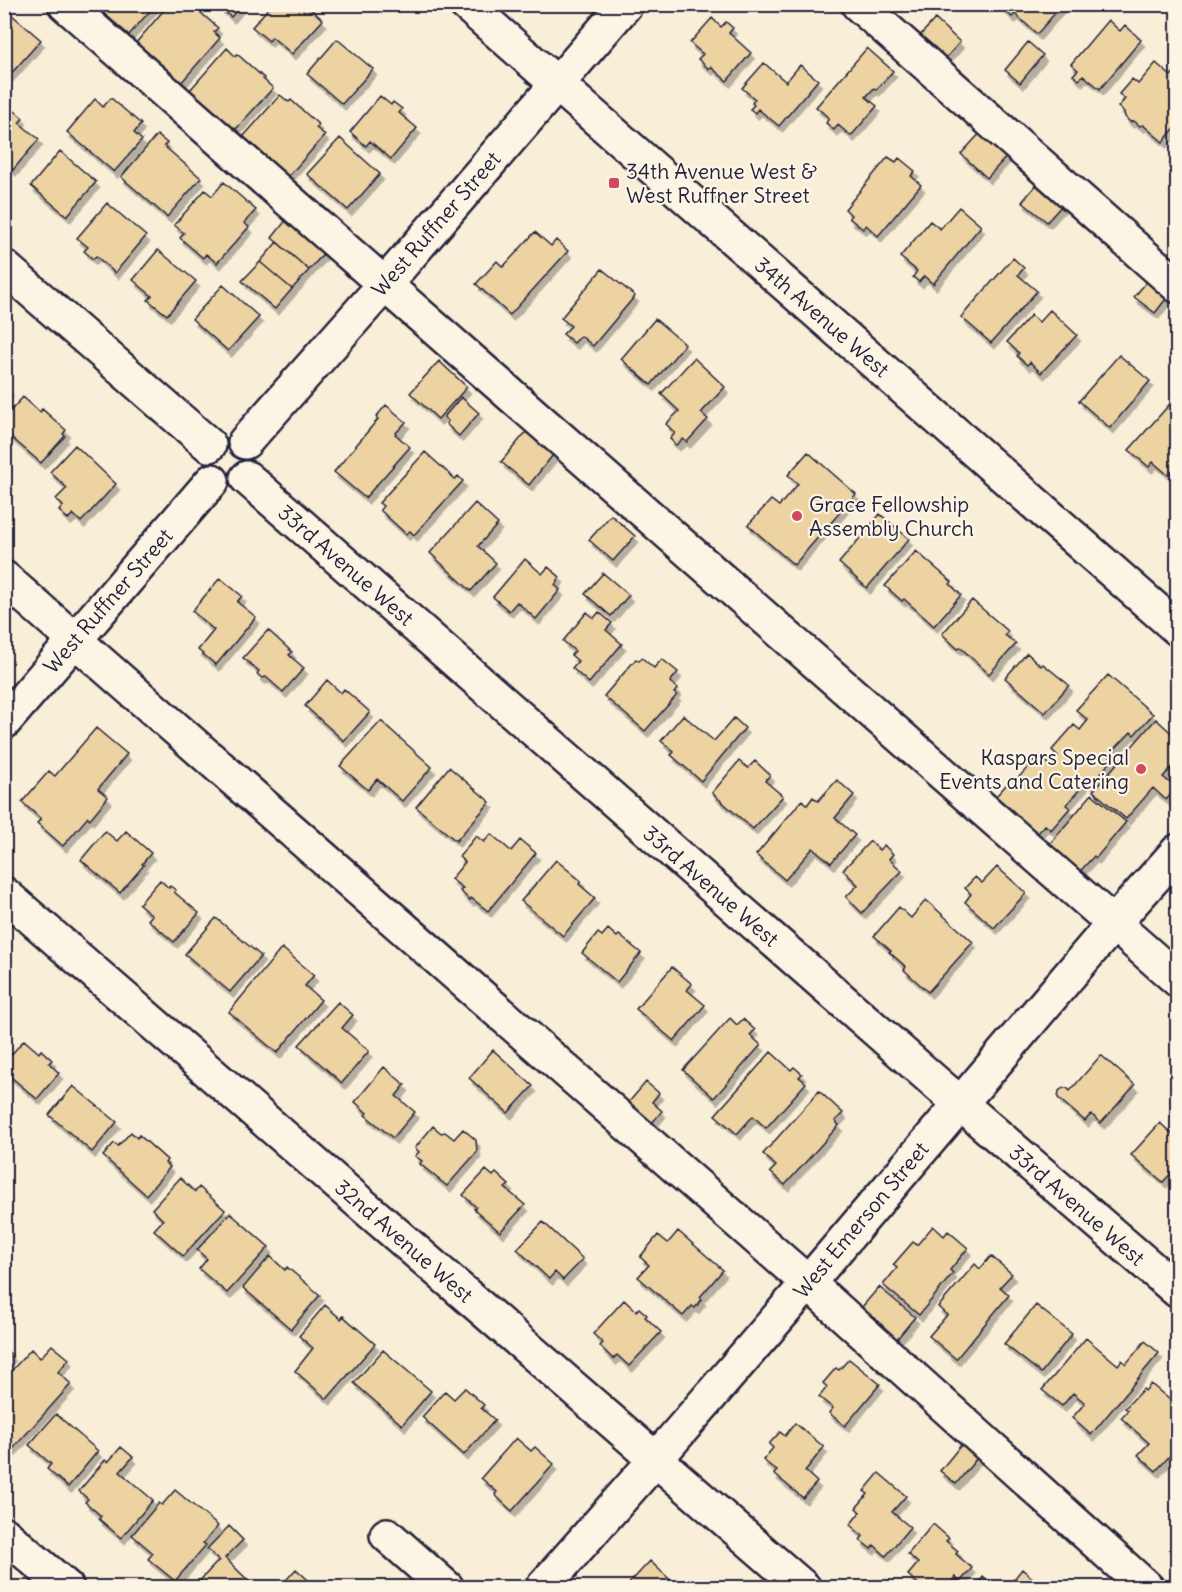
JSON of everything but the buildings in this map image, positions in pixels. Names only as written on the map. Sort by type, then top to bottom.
[{"type":"street","points":[[65,4],[1178,980]]},
{"type":"street","name":"34th Avenue West","points":[[466,4],[1178,629]]},
{"type":"street","name":"West Ruffner Street","points":[[245,442],[384,285],[626,4]]},
{"type":"street","points":[[858,4],[1178,286]]},
{"type":"street","points":[[4,267],[209,445]]},
{"type":"street","points":[[226,436],[234,436],[245,442],[254,460],[253,468],[247,478],[235,486],[226,487],[212,481],[203,464],[203,456],[209,445],[218,438],[226,436]]},
{"type":"street","name":"33rd Avenue West","points":[[247,478],[960,1104],[1178,1292]]},
{"type":"street","name":"West Ruffner Street","points":[[4,722],[212,481]]},
{"type":"street","points":[[4,578],[808,1283],[1147,1587]]},
{"type":"street","name":"West Emerson Street","points":[[542,1587],[656,1459],[1178,851]]},
{"type":"street","name":"32nd Avenue West","points":[[4,894],[804,1587]]},
{"type":"street","points":[[4,1534],[66,1587]]},
{"type":"street","points":[[387,1535],[447,1587]]},
{"type":"place","name":"34th Avenue West & West Ruffner Street","points":[[614,183]]},
{"type":"place","name":"Grace Fellowship Assembly Church","points":[[797,516]]},
{"type":"place","name":"Kaspars Special Events and Catering","points":[[1141,769]]}]
